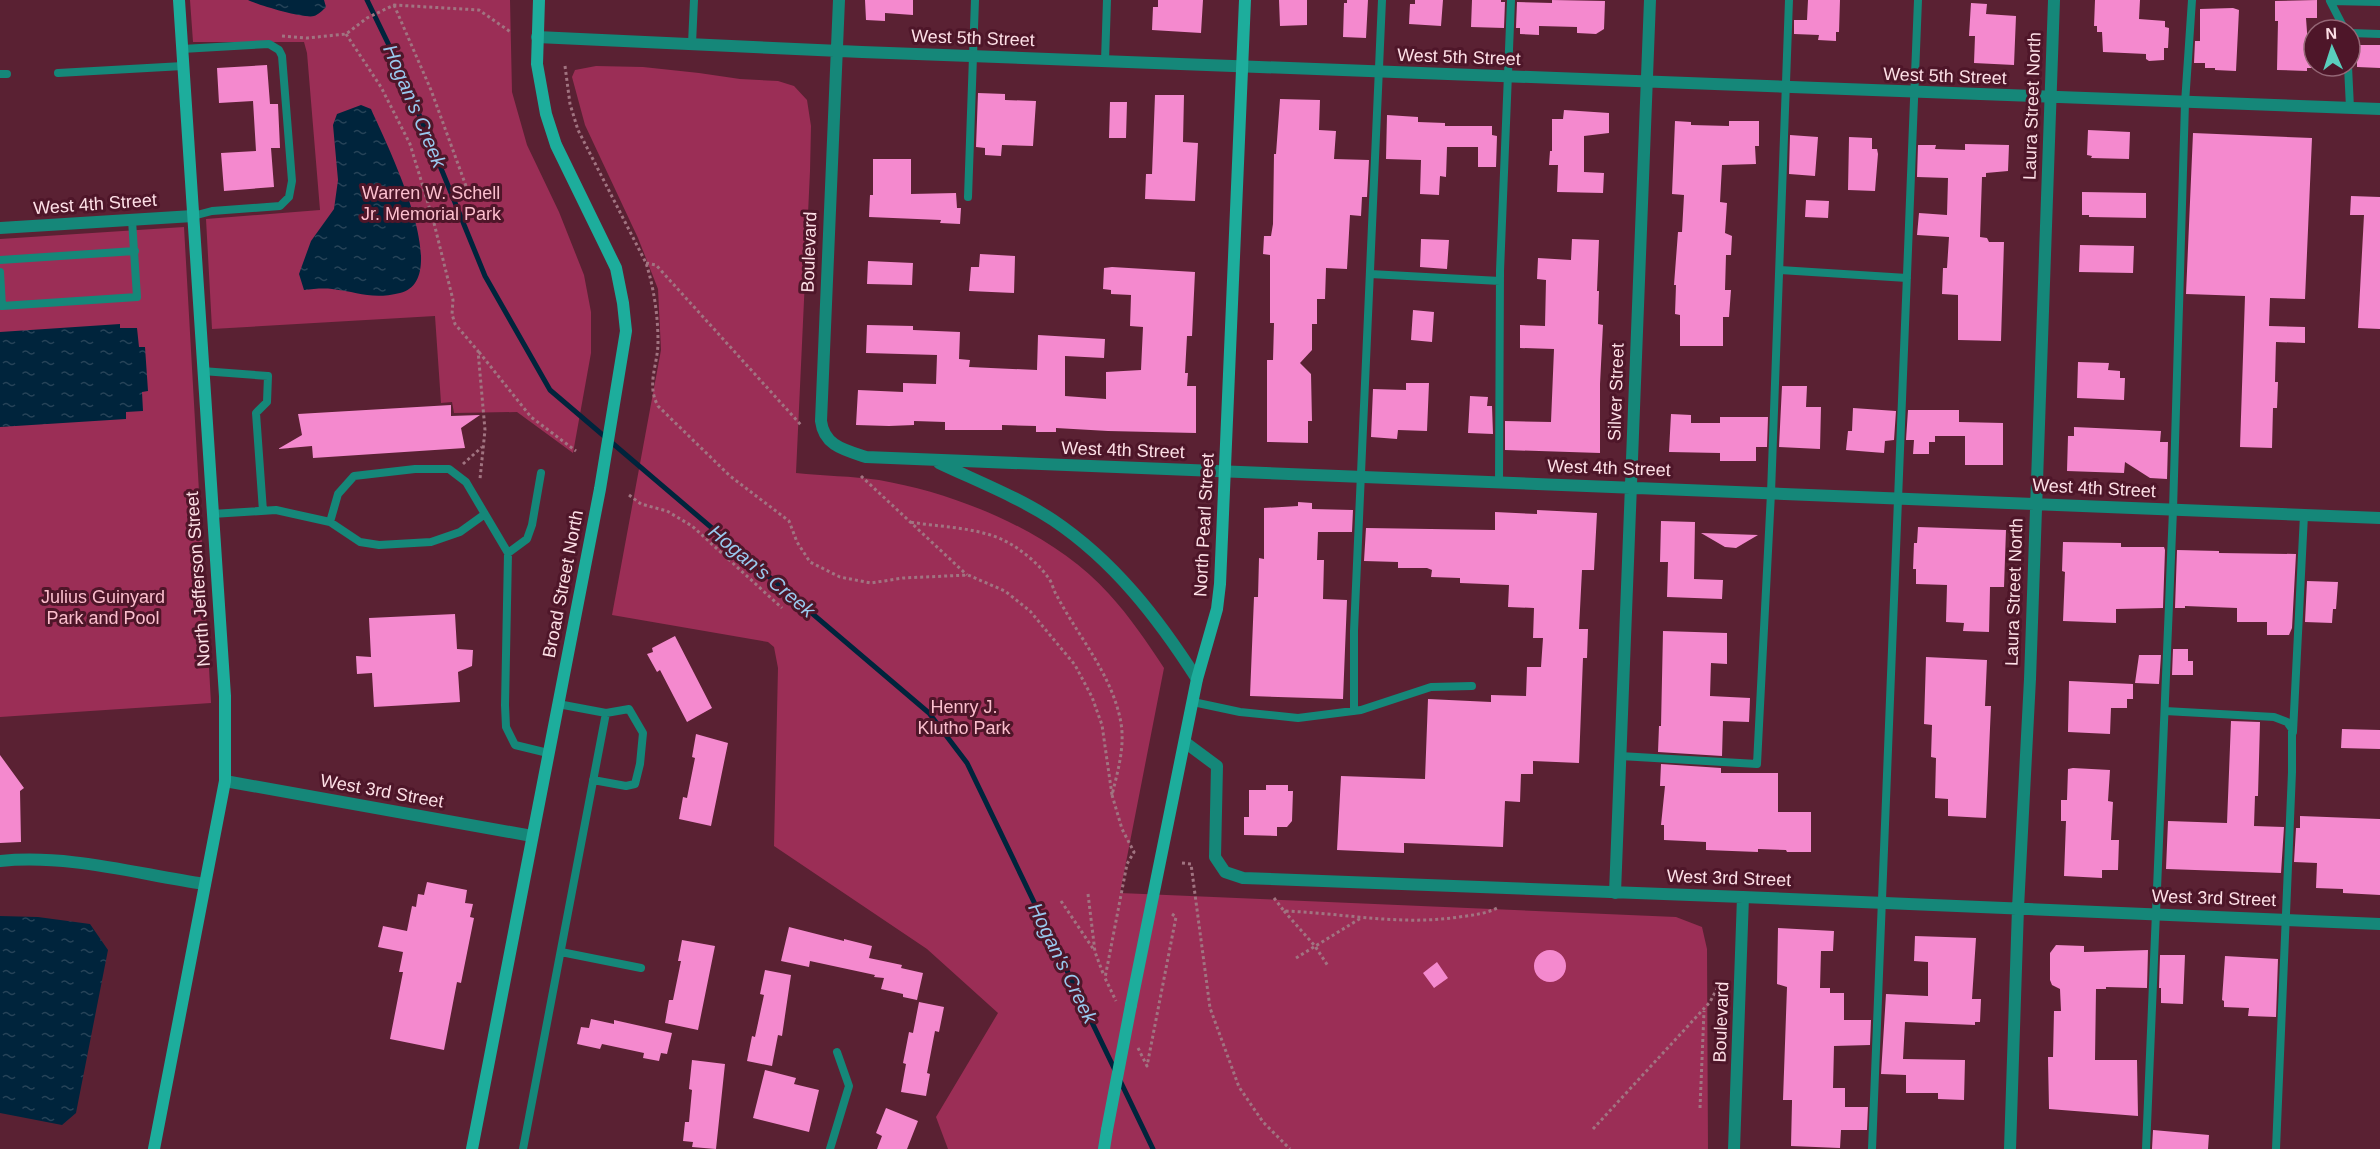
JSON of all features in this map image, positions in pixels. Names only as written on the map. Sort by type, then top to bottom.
[{"type":"street","name":"North Jefferson Street","points":[[154,1149],[225,781],[225,696],[178,0]]},
{"type":"street","points":[[537,37],[539,0]]},
{"type":"street","name":"Boulevard","points":[[837,448],[822,432],[821,421],[835,51],[839,0]]},
{"type":"street","name":"North Pearl Street","points":[[1104,1149],[1197,679],[1217,609],[1245,0]]},
{"type":"street","name":"Silver Street","points":[[1615,893],[1650,0]]},
{"type":"street","name":"Laura Street North","points":[[2010,1149],[2054,0]]},
{"type":"street","name":"West 5th Street","points":[[537,37],[835,51],[2380,109]]},
{"type":"street","name":"Broad Street North","points":[[472,1149],[600,489],[626,331],[623,303],[611,255],[556,145],[546,114],[538,72],[537,37]]},
{"type":"street","name":"West 4th Street","points":[[0,228],[193,216]]},
{"type":"street","name":"West 4th Street","points":[[837,448],[866,457],[932,460],[1631,486],[2380,518]]},
{"type":"street","points":[[932,460],[1007,495],[1053,520],[1098,555],[1137,595],[1157,620],[1197,679]]},
{"type":"street","name":"West 3rd Street","points":[[1185,743],[1217,766],[1215,858],[1225,872],[1243,878],[2380,924]]},
{"type":"street","name":"West 3rd Street","points":[[225,781],[532,836]]},
{"type":"street","points":[[0,861],[40,859],[81,863],[204,884]]},
{"type":"street","name":"Boulevard","points":[[1734,1149],[1743,897]]},
{"type":"lane","points":[[692,44],[694,0]]},
{"type":"lane","points":[[968,197],[975,0]]},
{"type":"lane","points":[[1105,61],[1107,0]]},
{"type":"lane","points":[[1354,711],[1354,631],[1382,0]]},
{"type":"lane","points":[[1499,482],[1500,280],[1511,0]]},
{"type":"lane","points":[[1620,756],[1756,764],[1772,493],[1789,0]]},
{"type":"lane","points":[[1872,1149],[1880,902],[1918,0]]},
{"type":"lane","points":[[2146,1149],[2173,510],[2185,103],[2192,0]]},
{"type":"lane","points":[[2339,18],[2330,1],[2380,2]]},
{"type":"lane","points":[[2362,33],[2380,34]]},
{"type":"lane","points":[[182,49],[269,44],[279,50],[282,56],[292,181],[289,197],[280,206],[212,211],[193,216]]},
{"type":"lane","points":[[58,73],[183,66]]},
{"type":"lane","points":[[2349,78],[2350,108]]},
{"type":"lane","points":[[0,272],[2,306],[137,297],[132,220]]},
{"type":"lane","points":[[0,260],[135,251]]},
{"type":"lane","points":[[1780,270],[1907,278]]},
{"type":"lane","points":[[1370,274],[1500,280]]},
{"type":"lane","points":[[202,371],[268,376],[267,402],[256,413],[263,511]]},
{"type":"lane","points":[[330,522],[338,494],[354,476],[415,469],[449,470],[466,482],[508,553],[506,727],[515,745],[548,753]]},
{"type":"lane","points":[[508,553],[527,538],[532,525],[541,473]]},
{"type":"lane","points":[[212,514],[276,510],[330,522],[360,542],[379,545],[431,542],[460,532],[485,514]]},
{"type":"lane","points":[[2276,1149],[2304,514]]},
{"type":"lane","points":[[1193,702],[1240,712],[1298,718],[1354,711],[1400,699],[1431,687],[1472,686]]},
{"type":"lane","points":[[558,704],[606,713],[629,709],[643,733],[640,764],[635,784],[626,786],[593,780]]},
{"type":"lane","points":[[2165,711],[2274,717],[2287,722],[2292,729],[2293,737]]},
{"type":"lane","points":[[523,1149],[606,713]]},
{"type":"lane","points":[[561,952],[641,968]]},
{"type":"lane","points":[[830,1149],[849,1086],[837,1052]]},
{"type":"path","points":[[394,5],[432,90],[466,186]]},
{"type":"path","points":[[278,36],[307,38],[346,34],[368,18],[394,5],[478,9],[512,33]]},
{"type":"path","points":[[346,34],[381,87],[410,144],[434,223],[453,300],[452,314],[455,324],[531,417],[576,451]]},
{"type":"path","points":[[565,66],[570,104],[578,130],[646,263],[653,286],[658,343],[651,383],[652,395],[658,406],[730,476],[789,521],[810,562],[840,577],[871,583],[903,578],[968,575]]},
{"type":"path","points":[[646,263],[656,265],[801,425]]},
{"type":"path","points":[[478,351],[485,430],[480,481]]},
{"type":"path","points":[[463,464],[483,446]]},
{"type":"path","points":[[861,476],[968,575],[1005,591],[1030,612],[1075,665],[1092,697],[1102,725],[1112,795],[1122,829],[1134,852]]},
{"type":"path","points":[[628,495],[641,504],[667,511],[692,526],[782,608]]},
{"type":"path","points":[[910,522],[1001,539],[1028,558],[1049,577],[1056,595],[1086,642],[1108,685],[1120,719],[1122,752],[1112,795]]},
{"type":"path","points":[[1182,863],[1191,864],[1210,1008],[1239,1087],[1263,1122],[1290,1149]]},
{"type":"path","points":[[1088,894],[1095,952]]},
{"type":"path","points":[[1274,898],[1315,946],[1328,966]]},
{"type":"path","points":[[1061,901],[1095,952],[1105,978]]},
{"type":"path","points":[[1284,911],[1327,912],[1378,920],[1436,920],[1489,913],[1499,907]]},
{"type":"path","points":[[1296,958],[1361,918]]},
{"type":"path","points":[[1593,1129],[1704,1009],[1721,981]]},
{"type":"path","points":[[1700,1108],[1704,1009]]},
{"type":"green space","name":"Warren W. Schell Jr. Memorial Park","points":[[190,0],[510,0],[512,92],[527,145],[559,212],[584,275],[591,312],[591,353],[573,453],[517,412],[454,413],[452,402],[441,403],[435,316],[212,329],[206,219],[320,210],[307,53],[304,42],[193,42]]},
{"type":"green space","name":"Henry J. Klutho Park","points":[[596,66],[643,67],[740,79],[778,81],[794,86],[807,100],[811,126],[810,171],[796,473],[879,480],[910,486],[972,506],[1003,519],[1033,534],[1086,572],[1109,594],[1145,639],[1164,668],[1120,893],[1676,917],[1702,927],[1707,949],[1708,1149],[948,1149],[936,1117],[998,1013],[927,949],[774,846],[778,668],[774,647],[768,642],[612,615],[661,350],[658,289],[638,238],[585,125],[572,77],[575,70]]},
{"type":"green space","name":"Julius Guinyard Park and Pool","points":[[184,227],[211,703],[0,717],[0,239]]},
{"type":"water","points":[[248,0],[324,0],[326,7],[317,15],[309,16],[281,11]]},
{"type":"water","points":[[361,105],[371,109],[401,177],[411,207],[419,237],[421,263],[415,283],[400,293],[381,296],[329,289],[304,290],[299,274],[311,241],[334,209],[338,180],[333,125],[337,114]]},
{"type":"water","points":[[120,324],[120,328],[137,328],[139,347],[145,347],[148,391],[142,392],[143,411],[126,412],[126,419],[0,427],[0,332]]},
{"type":"water","points":[[0,916],[38,917],[90,924],[108,950],[76,1113],[62,1125],[0,1113]]},
{"type":"building","points":[[865,0],[913,0],[913,15],[885,13],[885,21],[866,20]]},
{"type":"building","points":[[1158,0],[1203,0],[1201,33],[1152,30],[1153,7],[1158,7]]},
{"type":"building","points":[[1279,0],[1307,0],[1307,25],[1280,26]]},
{"type":"building","points":[[1347,0],[1368,0],[1366,38],[1343,37],[1344,3],[1347,3]]},
{"type":"building","points":[[1415,0],[1443,0],[1441,26],[1409,24],[1410,4],[1415,4]]},
{"type":"building","points":[[1472,0],[1505,2],[1504,28],[1471,27]]},
{"type":"building","points":[[1552,0],[1605,1],[1604,29],[1596,34],[1577,33],[1577,27],[1539,26],[1539,35],[1520,34],[1520,28],[1516,28],[1517,2],[1552,3]]},
{"type":"building","points":[[1808,0],[1840,0],[1839,32],[1836,32],[1836,41],[1818,40],[1819,35],[1794,34],[1794,20],[1807,20]]},
{"type":"building","points":[[2095,0],[2140,0],[2139,19],[2165,21],[2165,27],[2169,28],[2168,48],[2164,48],[2164,60],[2149,61],[2146,59],[2146,54],[2103,52],[2102,32],[2097,32],[2097,26],[2094,26]]},
{"type":"building","points":[[2317,0],[2317,18],[2302,18],[2302,71],[2277,70],[2278,21],[2275,21],[2275,1]]},
{"type":"building","points":[[1971,3],[1987,4],[1986,14],[2016,16],[2014,65],[1974,63],[1975,36],[1969,36]]},
{"type":"building","points":[[2233,8],[2239,10],[2236,71],[2215,70],[2215,68],[2205,68],[2205,63],[2194,63],[2195,41],[2200,41],[2200,9]]},
{"type":"building","points":[[2362,45],[2380,45],[2380,68],[2362,67]]},
{"type":"building","points":[[267,65],[270,104],[278,104],[280,148],[271,148],[274,187],[224,191],[221,153],[256,151],[253,101],[219,103],[217,68]]},
{"type":"building","points":[[978,93],[1005,94],[1005,100],[1036,101],[1033,146],[1002,145],[1001,156],[985,155],[985,148],[976,147]]},
{"type":"building","points":[[1155,95],[1184,95],[1183,142],[1198,143],[1195,201],[1145,199],[1146,174],[1152,174]]},
{"type":"building","points":[[1280,99],[1320,100],[1319,130],[1336,131],[1334,159],[1369,160],[1367,197],[1362,197],[1361,216],[1350,215],[1347,269],[1326,268],[1325,299],[1317,299],[1317,324],[1312,324],[1312,350],[1300,363],[1311,374],[1312,421],[1308,421],[1308,443],[1267,442],[1267,360],[1273,360],[1274,323],[1270,323],[1270,255],[1263,254],[1264,236],[1271,236],[1273,224],[1274,154],[1276,154]]},
{"type":"building","points":[[1110,102],[1127,102],[1126,138],[1109,138]]},
{"type":"building","points":[[1564,110],[1609,113],[1609,133],[1584,136],[1584,172],[1604,173],[1603,193],[1557,192],[1558,165],[1549,165],[1550,151],[1552,151],[1552,119],[1563,119]]},
{"type":"building","points":[[1387,115],[1418,117],[1418,122],[1445,123],[1445,126],[1492,126],[1492,135],[1497,136],[1496,167],[1478,167],[1478,147],[1447,147],[1446,177],[1440,176],[1439,195],[1420,194],[1421,160],[1386,159]]},
{"type":"building","points":[[1675,121],[1691,122],[1691,125],[1729,126],[1729,121],[1759,121],[1759,146],[1755,146],[1756,164],[1722,165],[1720,202],[1727,203],[1725,233],[1732,236],[1731,255],[1726,255],[1725,290],[1731,290],[1729,317],[1723,317],[1723,346],[1680,346],[1680,315],[1675,314],[1676,285],[1674,285],[1678,232],[1682,232],[1684,195],[1672,194]]},
{"type":"building","points":[[2088,130],[2130,132],[2129,159],[2091,158],[2092,156],[2087,155]]},
{"type":"building","points":[[2193,133],[2312,138],[2305,299],[2270,298],[2269,326],[2305,327],[2305,343],[2276,342],[2275,382],[2278,382],[2277,408],[2273,408],[2272,448],[2240,447],[2245,296],[2186,294]]},
{"type":"building","points":[[1790,135],[1818,137],[1815,176],[1789,174]]},
{"type":"building","points":[[1849,137],[1872,138],[1872,149],[1877,149],[1878,154],[1875,191],[1848,190]]},
{"type":"building","points":[[1965,144],[2009,145],[2008,171],[1986,173],[1986,177],[1982,177],[1980,237],[1987,238],[1989,242],[2004,242],[2001,341],[1958,340],[1958,295],[1942,294],[1943,268],[1947,268],[1949,237],[1917,235],[1919,213],[1947,215],[1948,178],[1917,177],[1918,145],[1936,145],[1935,149],[1965,150]]},
{"type":"building","points":[[873,159],[911,159],[911,194],[956,193],[957,208],[961,208],[960,224],[940,223],[941,220],[869,217],[870,195],[873,195]]},
{"type":"building","points":[[2082,192],[2146,193],[2146,218],[2082,215]]},
{"type":"building","points":[[2351,196],[2380,197],[2380,329],[2358,328],[2364,215],[2350,215]]},
{"type":"building","points":[[1806,200],[1829,201],[1828,218],[1805,217]]},
{"type":"building","points":[[1421,239],[1449,240],[1447,269],[1420,267]]},
{"type":"building","points":[[1572,239],[1599,240],[1598,324],[1603,325],[1600,453],[1505,450],[1505,421],[1551,422],[1554,349],[1520,348],[1520,325],[1545,326],[1546,280],[1537,279],[1538,258],[1571,260]]},
{"type":"building","points":[[2080,245],[2134,246],[2133,273],[2079,272]]},
{"type":"building","points":[[980,254],[1015,256],[1014,293],[969,291],[971,267],[979,267]]},
{"type":"building","points":[[868,261],[913,263],[912,285],[867,284]]},
{"type":"building","points":[[1104,268],[1195,272],[1192,336],[1187,336],[1185,373],[1188,373],[1187,386],[1196,386],[1196,433],[1056,428],[1056,432],[1036,432],[1036,426],[1002,425],[1002,430],[945,430],[945,422],[914,421],[914,425],[856,425],[858,390],[903,392],[903,383],[936,384],[937,355],[866,353],[867,325],[913,326],[913,330],[960,332],[959,359],[970,360],[969,367],[1037,370],[1038,335],[1105,339],[1104,358],[1065,356],[1065,396],[1106,399],[1106,372],[1141,370],[1143,327],[1130,326],[1131,295],[1111,294],[1111,290],[1103,289]]},
{"type":"building","points":[[1413,310],[1434,312],[1432,342],[1411,340]]},
{"type":"building","points":[[2078,362],[2109,363],[2108,370],[2120,371],[2120,378],[2125,378],[2124,400],[2077,398]]},
{"type":"building","points":[[1406,383],[1429,383],[1427,431],[1398,430],[1397,439],[1371,437],[1373,389],[1406,390]]},
{"type":"building","points":[[1782,386],[1807,386],[1806,407],[1821,407],[1820,449],[1779,447]]},
{"type":"building","points":[[1470,396],[1488,397],[1487,406],[1492,406],[1493,434],[1468,433]]},
{"type":"building","points":[[451,405],[451,416],[480,415],[461,428],[465,448],[313,458],[312,446],[278,449],[302,435],[298,414]]},
{"type":"building","points":[[1853,408],[1896,411],[1894,440],[1885,441],[1884,453],[1846,450],[1848,431],[1852,431]]},
{"type":"building","points":[[1908,410],[1959,410],[1959,422],[2003,423],[2003,465],[1965,465],[1965,436],[1935,436],[1935,442],[1929,442],[1929,454],[1913,454],[1914,440],[1906,440]]},
{"type":"building","points":[[1671,414],[1691,415],[1691,423],[1720,423],[1720,417],[1768,417],[1767,447],[1756,447],[1756,461],[1720,461],[1720,453],[1669,452]]},
{"type":"building","points":[[2074,427],[2161,431],[2160,442],[2168,442],[2167,479],[2150,478],[2125,462],[2124,473],[2067,471],[2068,436],[2074,436]]},
{"type":"building","points":[[1298,502],[1312,503],[1312,509],[1353,510],[1352,532],[1318,532],[1317,560],[1324,560],[1323,599],[1347,600],[1343,699],[1250,696],[1254,597],[1258,597],[1259,558],[1264,559],[1264,508],[1298,506]]},
{"type":"building","points":[[1537,510],[1597,513],[1594,570],[1582,570],[1579,629],[1588,629],[1587,658],[1583,658],[1579,763],[1533,761],[1533,774],[1521,774],[1520,802],[1505,801],[1503,847],[1404,843],[1404,853],[1337,850],[1341,776],[1425,779],[1428,699],[1491,702],[1491,695],[1526,696],[1527,667],[1541,667],[1543,638],[1533,638],[1534,608],[1508,607],[1509,585],[1460,583],[1460,578],[1431,577],[1432,570],[1427,568],[1398,568],[1398,562],[1364,561],[1366,528],[1495,530],[1495,512],[1537,514]]},
{"type":"building","points":[[1661,521],[1695,522],[1694,579],[1723,580],[1722,599],[1667,597],[1668,562],[1660,562]]},
{"type":"building","points":[[1918,527],[2006,530],[2004,587],[1990,587],[1989,632],[1963,631],[1964,623],[1946,622],[1947,585],[1916,584],[1916,569],[1913,569],[1914,543],[1917,543]]},
{"type":"building","points":[[1701,533],[1758,535],[1736,548],[1725,547]]},
{"type":"building","points":[[2063,542],[2121,543],[2121,547],[2164,547],[2163,608],[2116,609],[2116,623],[2063,621],[2065,572],[2062,571]]},
{"type":"building","points":[[2177,550],[2296,554],[2292,628],[2289,635],[2267,635],[2267,622],[2237,622],[2237,608],[2185,606],[2185,608],[2175,608]]},
{"type":"building","points":[[2307,581],[2338,582],[2336,609],[2333,609],[2332,623],[2305,622]]},
{"type":"building","points":[[455,614],[457,649],[473,650],[472,666],[458,672],[460,702],[374,707],[372,673],[357,674],[356,656],[371,657],[369,618]]},
{"type":"building","points":[[1663,631],[1727,633],[1727,664],[1711,663],[1710,696],[1750,698],[1749,722],[1723,721],[1722,756],[1658,752],[1659,726],[1661,726]]},
{"type":"building","points":[[675,636],[712,708],[687,722],[660,670],[657,672],[647,654],[653,652],[652,648]]},
{"type":"building","points":[[2173,649],[2188,649],[2188,661],[2193,661],[2193,675],[2172,675]]},
{"type":"building","points":[[2139,655],[2161,655],[2159,684],[2135,683]]},
{"type":"building","points":[[1926,657],[1987,660],[1985,706],[1991,706],[1986,818],[1948,816],[1948,799],[1935,798],[1936,758],[1931,757],[1932,725],[1924,724]]},
{"type":"building","points":[[2069,681],[2133,684],[2133,699],[2127,699],[2127,708],[2111,708],[2110,734],[2068,732]]},
{"type":"building","points":[[2231,721],[2260,722],[2258,796],[2255,796],[2254,826],[2284,827],[2281,873],[2166,869],[2168,821],[2227,823]]},
{"type":"building","points":[[2342,729],[2380,730],[2380,749],[2341,748]]},
{"type":"building","points":[[696,734],[728,743],[711,826],[679,819],[683,797],[687,798],[695,758],[692,757]]},
{"type":"building","points":[[0,755],[24,788],[20,791],[21,842],[0,843]]},
{"type":"building","points":[[1661,764],[1721,768],[1721,773],[1778,773],[1778,812],[1811,812],[1811,852],[1758,849],[1758,852],[1706,850],[1706,842],[1664,840],[1664,825],[1661,825],[1665,786],[1660,786]]},
{"type":"building","points":[[2068,769],[2110,770],[2108,801],[2113,802],[2111,840],[2119,840],[2118,870],[2102,870],[2102,878],[2064,876],[2066,821],[2061,821],[2061,800],[2067,800]]},
{"type":"building","points":[[1266,785],[1288,785],[1288,791],[1293,791],[1292,821],[1287,827],[1277,827],[1277,836],[1244,835],[1244,817],[1249,817],[1249,790],[1266,790]]},
{"type":"building","points":[[2300,816],[2380,819],[2380,895],[2343,893],[2343,889],[2316,888],[2317,863],[2294,862],[2296,828],[2300,828]]},
{"type":"building","points":[[427,882],[467,890],[465,903],[473,904],[470,917],[474,918],[461,983],[457,982],[444,1050],[390,1039],[403,972],[399,972],[403,952],[378,947],[383,926],[407,931],[412,906],[416,907],[418,894],[424,895]]},
{"type":"building","points":[[789,927],[872,946],[869,958],[902,965],[901,968],[923,973],[917,1000],[881,989],[884,978],[874,977],[875,975],[810,961],[809,967],[781,961]]},
{"type":"building","points":[[1778,928],[1834,931],[1833,951],[1821,951],[1820,988],[1830,988],[1830,993],[1844,993],[1844,1020],[1871,1020],[1870,1045],[1834,1046],[1833,1088],[1845,1088],[1845,1107],[1868,1107],[1867,1130],[1841,1130],[1840,1148],[1791,1146],[1792,1100],[1783,1100],[1787,987],[1777,984]]},
{"type":"building","points":[[1915,936],[1976,938],[1972,999],[1981,999],[1980,1022],[1975,1022],[1975,1025],[1905,1022],[1903,1059],[1965,1060],[1964,1100],[1938,1099],[1938,1093],[1906,1093],[1906,1075],[1881,1074],[1886,994],[1928,996],[1928,962],[1914,961]]},
{"type":"building","points":[[682,940],[715,946],[698,1030],[665,1023],[669,1000],[673,1000],[681,961],[678,961]]},
{"type":"building","points":[[2056,945],[2084,946],[2084,952],[2148,950],[2147,988],[2106,987],[2106,989],[2096,989],[2095,1060],[2137,1060],[2138,1116],[2049,1109],[2048,1057],[2053,1057],[2054,1011],[2061,1011],[2060,989],[2052,985],[2050,980],[2050,953]]},
{"type":"building","points":[[1550,950],[1562,954],[1566,966],[1562,978],[1550,982],[1538,978],[1534,966],[1538,954]]},
{"type":"building","points":[[2160,955],[2185,955],[2183,1004],[2161,1003]]},
{"type":"building","points":[[2225,956],[2278,959],[2276,1017],[2248,1016],[2249,1008],[2224,1007],[2222,1000]]},
{"type":"building","points":[[1437,962],[1448,978],[1434,988],[1423,973]]},
{"type":"building","points":[[765,970],[791,975],[782,1036],[778,1035],[772,1066],[747,1061],[764,995],[760,994]]},
{"type":"building","points":[[919,1002],[944,1007],[939,1032],[935,1031],[927,1073],[930,1074],[926,1096],[901,1092],[906,1064],[903,1063],[909,1032],[913,1033]]},
{"type":"building","points":[[591,1019],[614,1024],[614,1020],[672,1033],[667,1054],[661,1053],[659,1061],[643,1058],[644,1053],[602,1044],[600,1049],[577,1044],[581,1027],[589,1028]]},
{"type":"building","points":[[692,1060],[725,1064],[716,1149],[692,1147],[693,1142],[683,1141],[685,1122],[689,1122]]},
{"type":"building","points":[[765,1070],[796,1078],[794,1084],[819,1090],[809,1132],[753,1118]]},
{"type":"building","points":[[886,1108],[918,1121],[907,1149],[877,1149],[882,1136],[876,1133]]},
{"type":"building","points":[[2153,1130],[2209,1135],[2208,1149],[2152,1149]]},
{"type":"waterway","name":"Hogan's Creek","points":[[367,0],[400,68],[485,276],[550,390],[929,713],[967,763],[1153,1149]]}]
